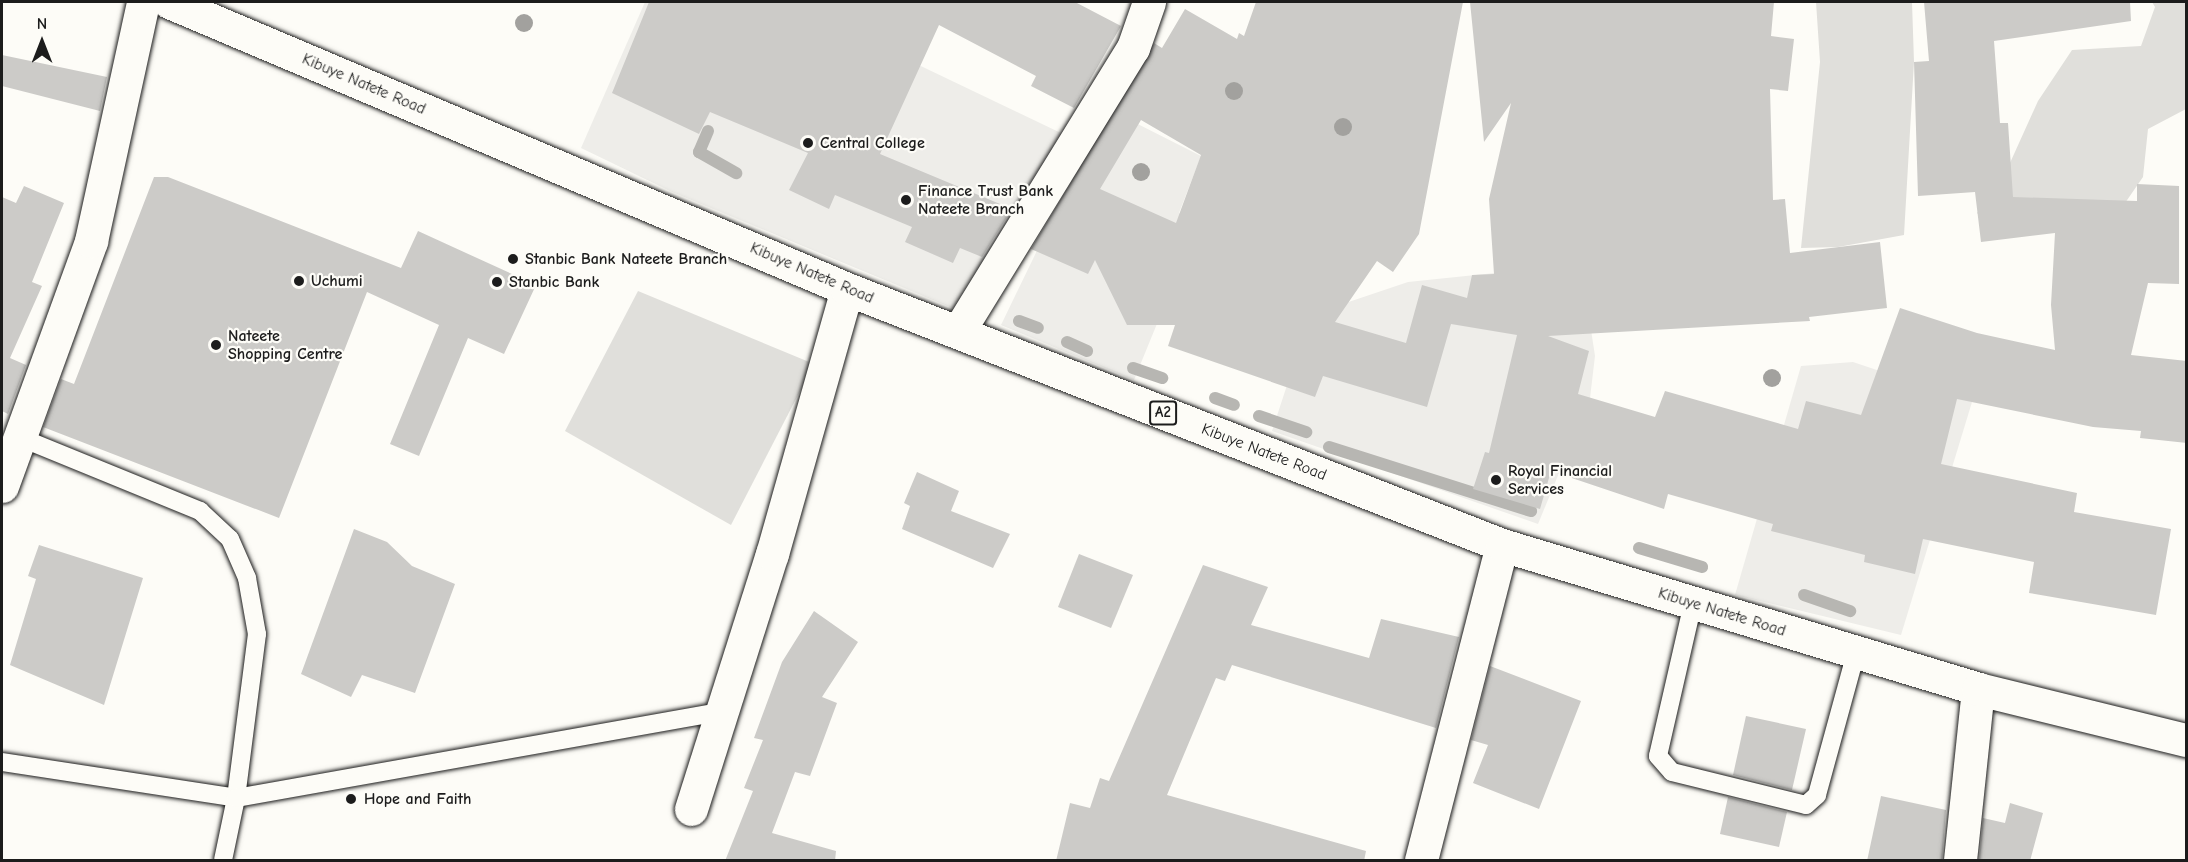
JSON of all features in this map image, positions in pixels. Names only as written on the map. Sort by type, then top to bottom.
[{"type":"main road","points":[[2,486],[91,241],[142,2]]},
{"type":"main road","name":"Kibuye Natete Road","points":[[169,2],[848,289],[1502,545],[1978,689],[2187,740]]},
{"type":"main road","points":[[958,332],[1128,57],[1149,2]]},
{"type":"main road","points":[[691,809],[848,289]]},
{"type":"main road","points":[[1421,861],[1502,545]]},
{"type":"main road","points":[[1960,861],[1978,689]]},
{"type":"lane","points":[[19,437],[200,511],[230,539],[247,578],[257,634],[236,798],[223,861]]},
{"type":"lane","points":[[1693,603],[1658,756],[1672,772],[1806,805],[1817,795],[1856,652]]},
{"type":"lane","points":[[2,762],[236,798],[722,711]]},
{"type":"shaded area","points":[[645,2],[787,2],[1063,134],[979,319],[670,191],[581,148]]},
{"type":"shaded area","points":[[1816,2],[1912,2],[1914,62],[1904,235],[1838,247],[1801,248],[1820,62]]},
{"type":"shaded area","points":[[2152,2],[2186,2],[2186,109],[2148,129],[2143,177],[2114,219],[1997,233],[1977,213],[2005,174],[2038,101],[2072,50],[2141,46],[2155,7]]},
{"type":"shaded area","points":[[1106,108],[1201,156],[1179,213],[1199,221],[1134,380],[1001,325]]},
{"type":"shaded area","points":[[1581,264],[1595,356],[1590,398],[1538,524],[1272,431],[1310,315],[1408,282]]},
{"type":"shaded area","points":[[638,291],[814,364],[731,525],[565,431]]},
{"type":"shaded area","points":[[1853,362],[1972,402],[1901,635],[1735,595],[1801,366]]},
{"type":"building","points":[[649,2],[1075,2],[1121,26],[1074,108],[1031,86],[1036,76],[939,25],[880,154],[1012,209],[982,257],[960,248],[953,263],[905,242],[912,227],[835,195],[829,209],[789,190],[808,153],[710,112],[699,134],[612,93]]},
{"type":"building","points":[[1256,2],[1463,2],[1419,234],[1393,272],[1377,261],[1335,322],[1406,343],[1422,285],[1467,298],[1472,275],[1494,274],[1489,199],[1511,103],[1484,142],[1470,2],[1774,2],[1771,36],[1794,39],[1788,91],[1770,89],[1773,200],[1785,199],[1790,253],[1880,242],[1887,308],[1809,317],[1810,321],[1548,336],[1589,351],[1578,394],[1655,417],[1665,391],[1798,429],[1806,401],[1861,415],[1900,308],[1977,333],[2055,350],[2051,305],[2055,233],[1981,242],[1975,192],[1918,196],[1914,62],[1929,61],[1924,2],[2130,2],[2131,21],[1994,41],[2000,123],[2008,123],[2013,197],[2137,201],[2137,184],[2179,186],[2179,284],[2148,283],[2131,355],[2187,361],[2187,443],[2140,438],[2141,431],[2093,427],[1957,399],[1941,464],[2077,493],[2074,512],[2171,529],[2156,615],[2029,593],[2034,562],[1923,539],[1915,574],[1864,562],[1865,555],[1771,531],[1773,524],[1668,494],[1664,509],[1551,471],[1540,509],[1473,489],[1485,452],[1489,453],[1517,335],[1451,324],[1427,407],[1323,376],[1315,397],[1168,346],[1175,325],[1127,325],[1095,260],[1088,274],[1031,249],[1154,43],[1162,48],[1185,9],[1237,39],[1239,33],[1244,36]],"holes":[[[1141,120],[1201,155],[1176,223],[1100,189]]]},
{"type":"building","points":[[2,55],[107,77],[100,111],[2,86]]},
{"type":"building","points":[[154,177],[168,177],[401,268],[418,231],[536,285],[504,354],[468,338],[419,456],[390,444],[439,325],[367,292],[279,518],[43,427],[61,379],[74,384]]},
{"type":"building","points":[[24,186],[64,203],[32,282],[42,286],[10,358],[26,365],[8,414],[2,411],[2,197],[16,203]]},
{"type":"building","points":[[917,472],[959,491],[951,511],[1010,534],[993,568],[902,529],[910,506],[904,503]]},
{"type":"building","points":[[354,529],[387,542],[412,566],[455,584],[415,693],[362,675],[351,697],[301,674]]},
{"type":"building","points":[[39,545],[143,578],[104,705],[10,665],[36,579],[28,576]]},
{"type":"building","points":[[1079,554],[1133,575],[1111,628],[1058,607]]},
{"type":"building","points":[[1203,565],[1268,587],[1251,625],[1369,658],[1381,619],[1459,637],[1436,728],[1232,665],[1225,681],[1216,678],[1167,795],[1366,851],[1364,861],[1056,861],[1070,803],[1090,808],[1100,778],[1109,781]]},
{"type":"building","points":[[814,611],[858,642],[822,697],[837,703],[810,776],[795,772],[772,833],[836,851],[835,861],[725,861],[753,791],[744,788],[763,740],[754,738],[782,662]]},
{"type":"building","points":[[1490,666],[1581,701],[1539,809],[1473,783],[1488,745],[1471,740]]},
{"type":"building","points":[[1746,716],[1806,729],[1792,790],[1733,775]]},
{"type":"building","points":[[1881,796],[1946,810],[1942,861],[1867,861]]},
{"type":"building","points":[[1728,797],[1787,812],[1779,847],[1720,834]]},
{"type":"building","points":[[2010,803],[2043,813],[2030,861],[1979,861],[1983,818],[2005,823]]},
{"type":"waterway","points":[[708,131],[699,152],[736,173]]},
{"type":"waterway","points":[[1019,321],[1038,328]]},
{"type":"waterway","points":[[1067,342],[1087,351]]},
{"type":"waterway","points":[[1133,368],[1162,378]]},
{"type":"waterway","points":[[1215,398],[1234,405]]},
{"type":"waterway","points":[[1259,416],[1306,432]]},
{"type":"waterway","points":[[1329,447],[1531,511]]},
{"type":"waterway","points":[[1639,548],[1702,567]]},
{"type":"waterway","points":[[1804,595],[1850,611]]},
{"type":"place","name":"Central College","points":[[808,143]]},
{"type":"place","name":"Finance Trust Bank Nateete Branch","points":[[906,200]]},
{"type":"place","name":"Stanbic Bank Nateete Branch","points":[[513,259]]},
{"type":"place","name":"Uchumi","points":[[299,281]]},
{"type":"place","name":"Stanbic Bank","points":[[497,282]]},
{"type":"place","name":"Nateete Shopping Centre","points":[[216,345]]},
{"type":"place","name":"Royal Financial Services","points":[[1496,480]]},
{"type":"place","name":"Hope and Faith","points":[[351,799]]}]
